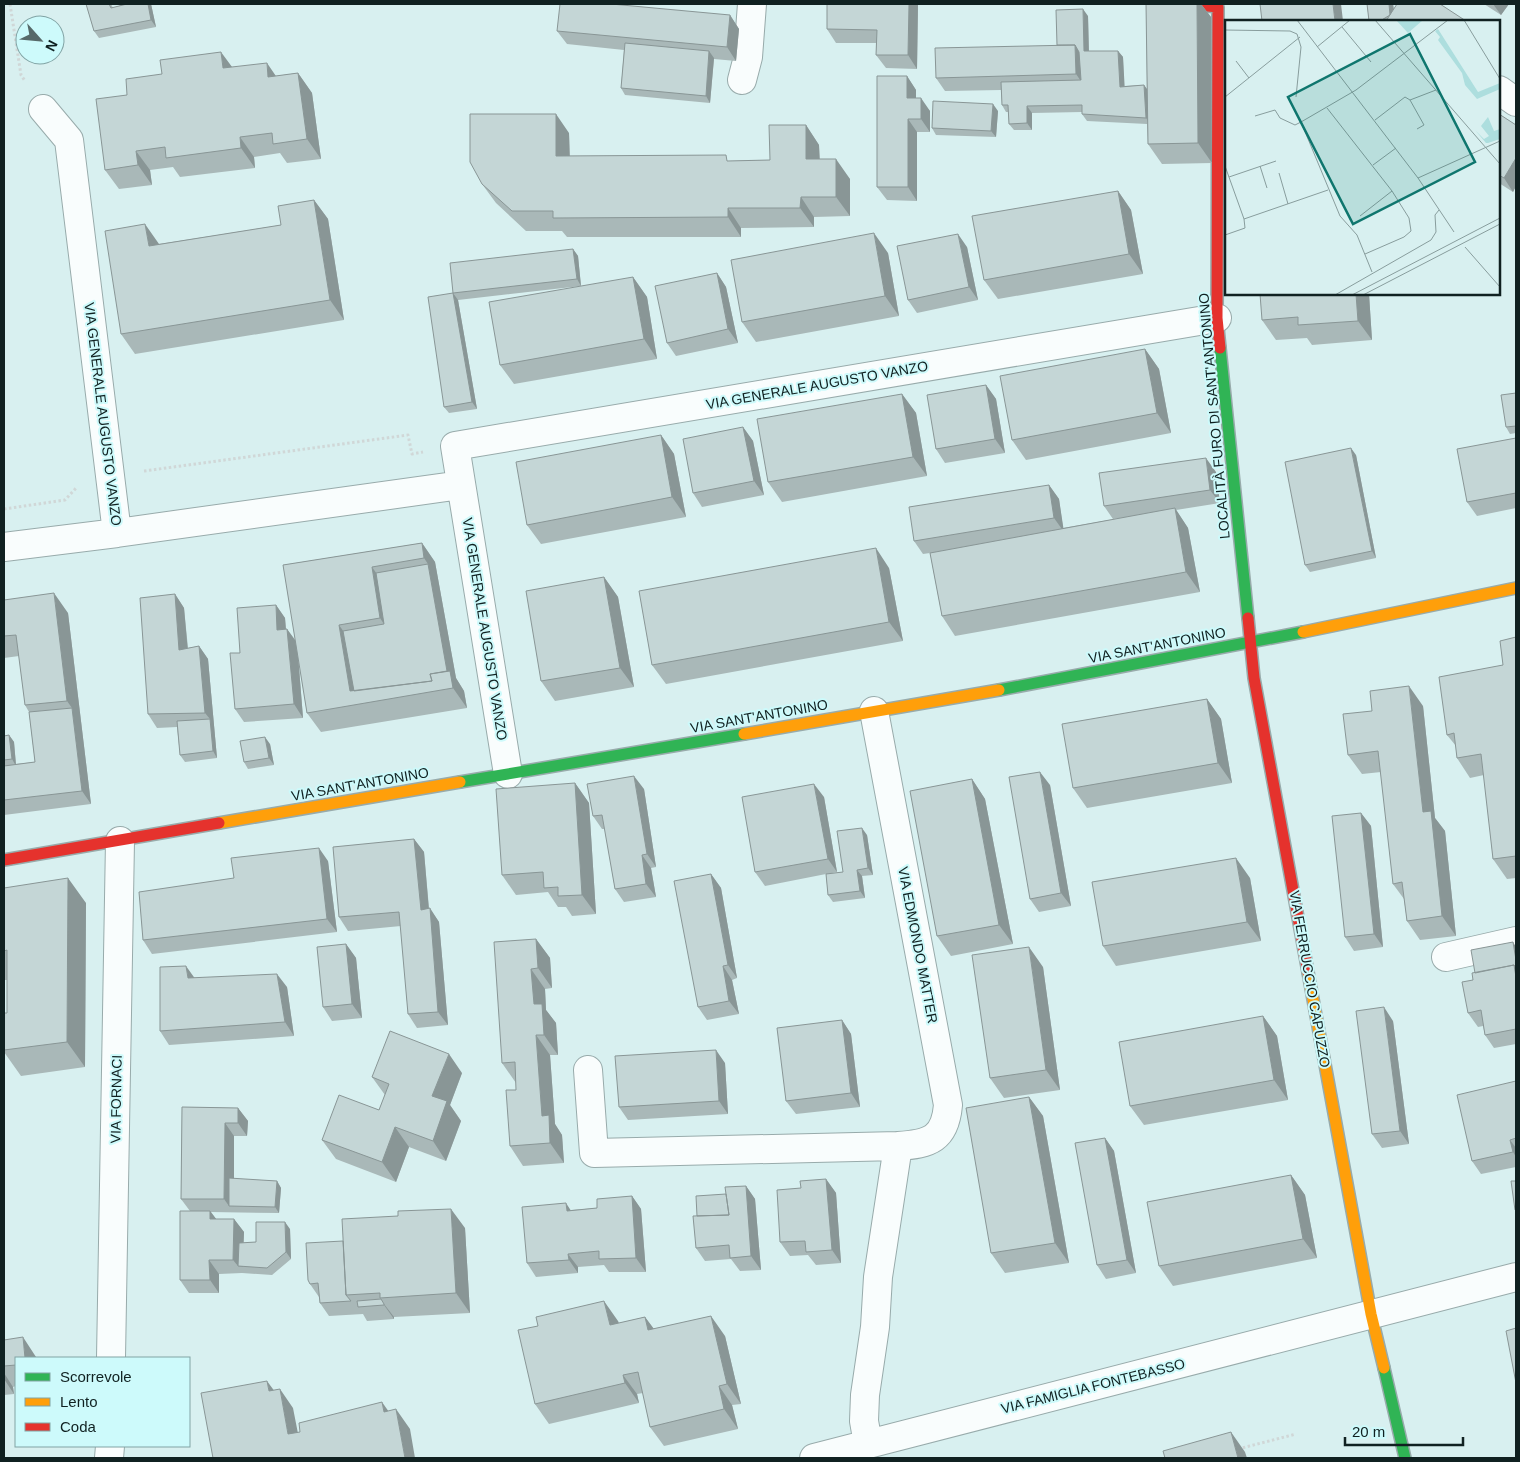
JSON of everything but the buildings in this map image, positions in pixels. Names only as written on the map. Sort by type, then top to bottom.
[{"type":"street","points":[[742,80],[748,57],[752,4]]},
{"type":"street","name":"LOCALITÀ FURO DI SANT'ANTONINO","points":[[1188,4],[1218,5],[1217,318],[1250,643]]},
{"type":"street","points":[[1500,91],[1516,102]]},
{"type":"street","name":"VIA GENERALE AUGUSTO VANZO","points":[[44,109],[70,140],[117,533],[461,485]]},
{"type":"street","name":"VIA GENERALE AUGUSTO VANZO","points":[[508,774],[455,446],[1217,318]]},
{"type":"street","points":[[4,547],[117,533]]},
{"type":"street","name":"VIA SANT'ANTONINO","points":[[4,860],[874,712],[1250,643],[1516,588]]},
{"type":"street","name":"VIA FERRUCCIO CAPUZZO","points":[[1250,643],[1254,678],[1371,1314],[1405,1458]]},
{"type":"street","name":"VIA EDMONDO MATTER","points":[[588,1070],[594,1153],[898,1146],[930,1141],[940,1133],[947,1119],[948,1105],[874,712]]},
{"type":"street","name":"VIA FORNACI","points":[[111,1357],[120,841]]},
{"type":"street","points":[[1446,957],[1516,941]]},
{"type":"street","points":[[868,1444],[864,1421],[865,1395],[875,1327],[878,1277],[898,1146]]},
{"type":"street","points":[[1371,1314],[1516,1277]]},
{"type":"street","name":"VIA FAMIGLIA FONTEBASSO","points":[[814,1458],[1371,1314]]},
{"type":"path","points":[[10,4],[20,75],[44,109]]},
{"type":"path","points":[[136,472],[408,435],[412,454],[455,446]]},
{"type":"path","points":[[4,510],[65,500],[83,480]]},
{"type":"path","points":[[1237,1449],[1296,1434]]},
{"type":"traffic: fast","points":[[1220,348],[1248,618]]},
{"type":"traffic: fast","points":[[999,690],[1303,632]]},
{"type":"traffic: fast","points":[[460,782],[744,734]]},
{"type":"traffic: fast","points":[[1384,1368],[1405,1458]]},
{"type":"traffic: slow","points":[[1303,632],[1516,588]]},
{"type":"traffic: slow","points":[[744,734],[999,690]]},
{"type":"traffic: slow","points":[[219,823],[460,782]]},
{"type":"traffic: slow","points":[[1308,972],[1371,1314],[1384,1368]]},
{"type":"traffic: jam","points":[[1188,4],[1218,7],[1217,318],[1220,348]]},
{"type":"traffic: jam","points":[[1248,618],[1254,678],[1308,972]]},
{"type":"traffic: jam","points":[[4,860],[219,823]]}]
